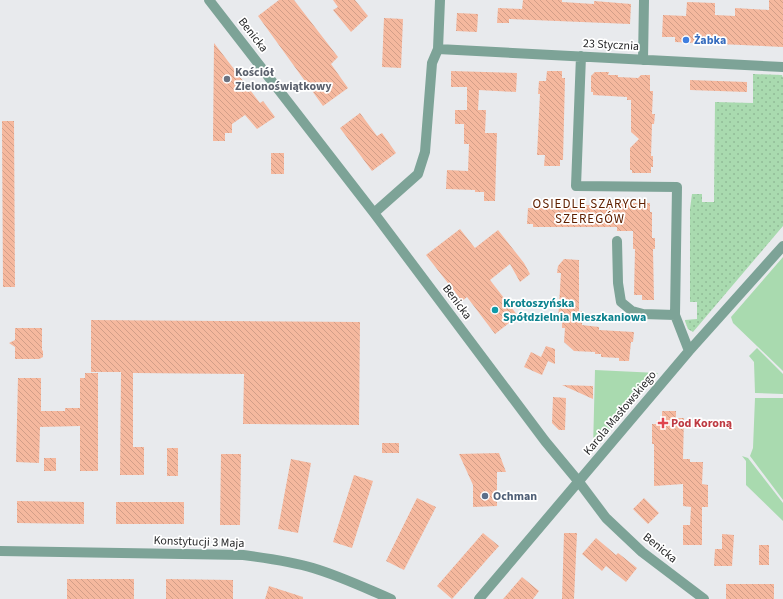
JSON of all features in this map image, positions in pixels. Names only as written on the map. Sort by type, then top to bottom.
[{"type":"street","name":"Benicka","points":[[210,0],[374,213],[545,441],[606,518],[642,552],[704,599]]},
{"type":"street","points":[[374,213],[418,174],[425,152],[432,63],[438,49],[440,0]]},
{"type":"street","points":[[643,60],[644,0]]},
{"type":"street","name":"23 Stycznia","points":[[438,49],[783,66]]},
{"type":"street","points":[[581,56],[576,186],[677,187],[675,315],[689,351]]},
{"type":"street","points":[[617,241],[620,302],[632,311],[643,314],[675,315]]},
{"type":"street","name":"Karola Masłowskiego","points":[[480,599],[689,351],[783,246]]},
{"type":"street","name":"Konstytucji 3 Maja","points":[[0,551],[243,555],[282,561],[312,568],[359,585],[391,599]]},
{"type":"green space","points":[[753,74],[782,75],[783,78],[783,226],[693,332],[688,329],[685,321],[697,319],[697,302],[690,302],[690,209],[692,194],[702,194],[702,202],[714,202],[715,102],[753,103]]},
{"type":"green space","points":[[783,257],[783,371],[733,323],[731,317]]},
{"type":"green space","points":[[757,348],[783,374],[783,394],[755,393],[754,362],[749,356]]},
{"type":"green space","points":[[595,370],[658,373],[593,449]]},
{"type":"green space","points":[[755,398],[783,398],[783,500],[750,456],[753,448]]},
{"type":"green space","points":[[742,456],[748,458],[783,503],[783,521],[746,485],[746,461]]},
{"type":"building","points":[[279,0],[294,0],[338,57],[331,64],[348,88],[323,106],[258,16]]},
{"type":"building","points":[[333,0],[355,0],[368,16],[351,32],[333,10],[338,7]]},
{"type":"building","points":[[523,0],[562,0],[562,2],[594,4],[594,1],[631,4],[630,24],[509,19],[509,23],[497,23],[498,8],[522,9]]},
{"type":"building","points":[[769,0],[783,0],[783,47],[675,42],[675,37],[662,37],[663,15],[686,16],[687,2],[715,3],[715,15],[735,16],[735,8],[769,10]]},
{"type":"building","points":[[457,13],[478,14],[477,32],[456,31]]},
{"type":"building","points":[[384,18],[403,19],[401,68],[382,67]]},
{"type":"building","name":"Kościół Zielonoświątkowy","points":[[214,43],[260,103],[263,101],[275,117],[257,129],[245,115],[232,124],[232,133],[225,133],[225,141],[213,141]]},
{"type":"building","points":[[451,71],[517,73],[516,92],[479,90],[478,110],[486,110],[485,133],[497,133],[495,201],[484,201],[484,192],[475,192],[475,190],[446,189],[447,170],[468,171],[469,144],[464,144],[464,124],[455,124],[455,110],[467,110],[467,87],[451,87]]},
{"type":"building","points":[[547,71],[562,71],[562,78],[565,78],[563,160],[560,160],[560,166],[544,166],[545,155],[537,155],[540,94],[538,94],[539,81],[546,81]]},
{"type":"building","points":[[595,72],[609,72],[608,75],[618,75],[618,77],[638,78],[641,75],[650,75],[650,91],[653,91],[652,114],[655,114],[654,124],[652,124],[651,156],[653,156],[653,167],[651,167],[651,173],[632,173],[632,170],[630,170],[630,148],[639,139],[631,132],[631,100],[627,100],[627,97],[593,95],[593,92],[591,92],[591,76]]},
{"type":"building","points":[[690,80],[747,82],[747,92],[690,90]]},
{"type":"building","points":[[360,113],[377,136],[382,133],[396,153],[372,171],[340,128]]},
{"type":"building","points":[[2,121],[14,121],[15,287],[3,287]]},
{"type":"building","points":[[271,153],[284,153],[284,174],[271,174]]},
{"type":"building","points":[[623,203],[650,203],[650,212],[652,212],[652,238],[655,238],[655,249],[653,249],[654,300],[642,300],[642,295],[634,295],[635,249],[633,249],[633,231],[617,231],[617,227],[533,227],[533,224],[527,224],[528,208],[543,208],[543,205],[606,205]]},
{"type":"building","points":[[460,229],[475,248],[498,230],[524,263],[530,274],[520,282],[510,264],[490,280],[518,316],[495,334],[467,297],[462,301],[426,255]]},
{"type":"building","points":[[564,259],[579,260],[579,311],[582,311],[582,325],[599,327],[599,330],[634,332],[633,342],[631,342],[629,361],[619,361],[619,358],[601,357],[601,354],[595,354],[595,352],[574,351],[564,342],[565,328],[562,328],[562,321],[558,321],[561,273],[557,273],[558,266]]},
{"type":"building","points":[[91,320],[360,322],[359,425],[243,424],[244,374],[133,373],[133,447],[144,447],[144,475],[120,475],[121,372],[91,372]]},
{"type":"building","points":[[15,328],[42,328],[43,357],[39,359],[15,359],[15,347],[9,343],[15,340]]},
{"type":"building","points":[[546,346],[555,349],[555,364],[548,361],[542,375],[524,367],[531,352],[541,357]]},
{"type":"building","points":[[85,373],[98,373],[98,471],[80,471],[80,426],[40,427],[39,463],[16,462],[18,378],[41,378],[41,411],[65,411],[65,408],[80,408],[80,378],[85,378]]},
{"type":"building","points":[[562,385],[593,386],[593,399]]},
{"type":"building","points":[[553,397],[566,398],[565,430],[559,430],[552,423]]},
{"type":"building","points":[[662,411],[676,411],[676,418],[684,418],[683,459],[690,459],[690,462],[703,462],[702,484],[708,485],[708,507],[702,507],[702,545],[683,545],[683,525],[690,525],[691,507],[683,506],[683,484],[654,486],[654,444],[652,444],[652,424],[656,424],[656,420],[662,420]]},
{"type":"building","points":[[382,443],[399,443],[399,453],[382,453]]},
{"type":"building","points":[[167,448],[178,448],[178,476],[167,476]]},
{"type":"building","points":[[499,453],[506,472],[497,472],[497,506],[473,507],[473,485],[459,454]]},
{"type":"building","points":[[221,454],[241,454],[240,525],[220,525]]},
{"type":"building","points":[[44,458],[56,458],[56,471],[44,471]]},
{"type":"building","points":[[291,459],[311,463],[298,533],[278,529]]},
{"type":"building","points":[[354,475],[373,481],[352,548],[333,542]]},
{"type":"building","points":[[417,498],[436,507],[404,570],[386,561]]},
{"type":"building","points":[[644,498],[659,513],[648,524],[633,509]]},
{"type":"building","points":[[17,501],[84,502],[84,524],[17,523]]},
{"type":"building","points":[[116,502],[184,502],[184,524],[116,524]]},
{"type":"building","points":[[483,533],[499,546],[452,599],[437,586]]},
{"type":"building","points":[[564,533],[577,533],[574,599],[562,599]]},
{"type":"building","points":[[722,534],[734,535],[732,566],[714,566],[715,549],[722,549]]},
{"type":"building","points":[[596,538],[616,555],[618,553],[637,568],[626,582],[606,566],[602,571],[582,554]]},
{"type":"building","points":[[759,545],[769,545],[769,565],[759,565]]},
{"type":"building","points":[[522,577],[539,591],[533,599],[503,599]]},
{"type":"building","points":[[67,579],[134,579],[134,599],[67,599]]},
{"type":"building","points":[[166,579],[233,580],[233,599],[166,599]]},
{"type":"building","points":[[726,584],[774,584],[774,599],[726,599]]},
{"type":"building","points":[[269,586],[303,597],[303,599],[265,599]]},
{"type":"place","name":"Żabka","points":[[686,40]]},
{"type":"place","name":"Kościół Zielonoświątkowy","points":[[227,79]]},
{"type":"place","name":"Krotoszyńska Spółdzielnia Mieszkaniowa","points":[[495,310]]},
{"type":"place","name":"Pod Koroną","points":[[663,423]]},
{"type":"place","name":"Ochman","points":[[485,496]]},
{"type":"district","name":"OSIEDLE SZARYCH SZEREGÓW","points":[[590,212]]}]
